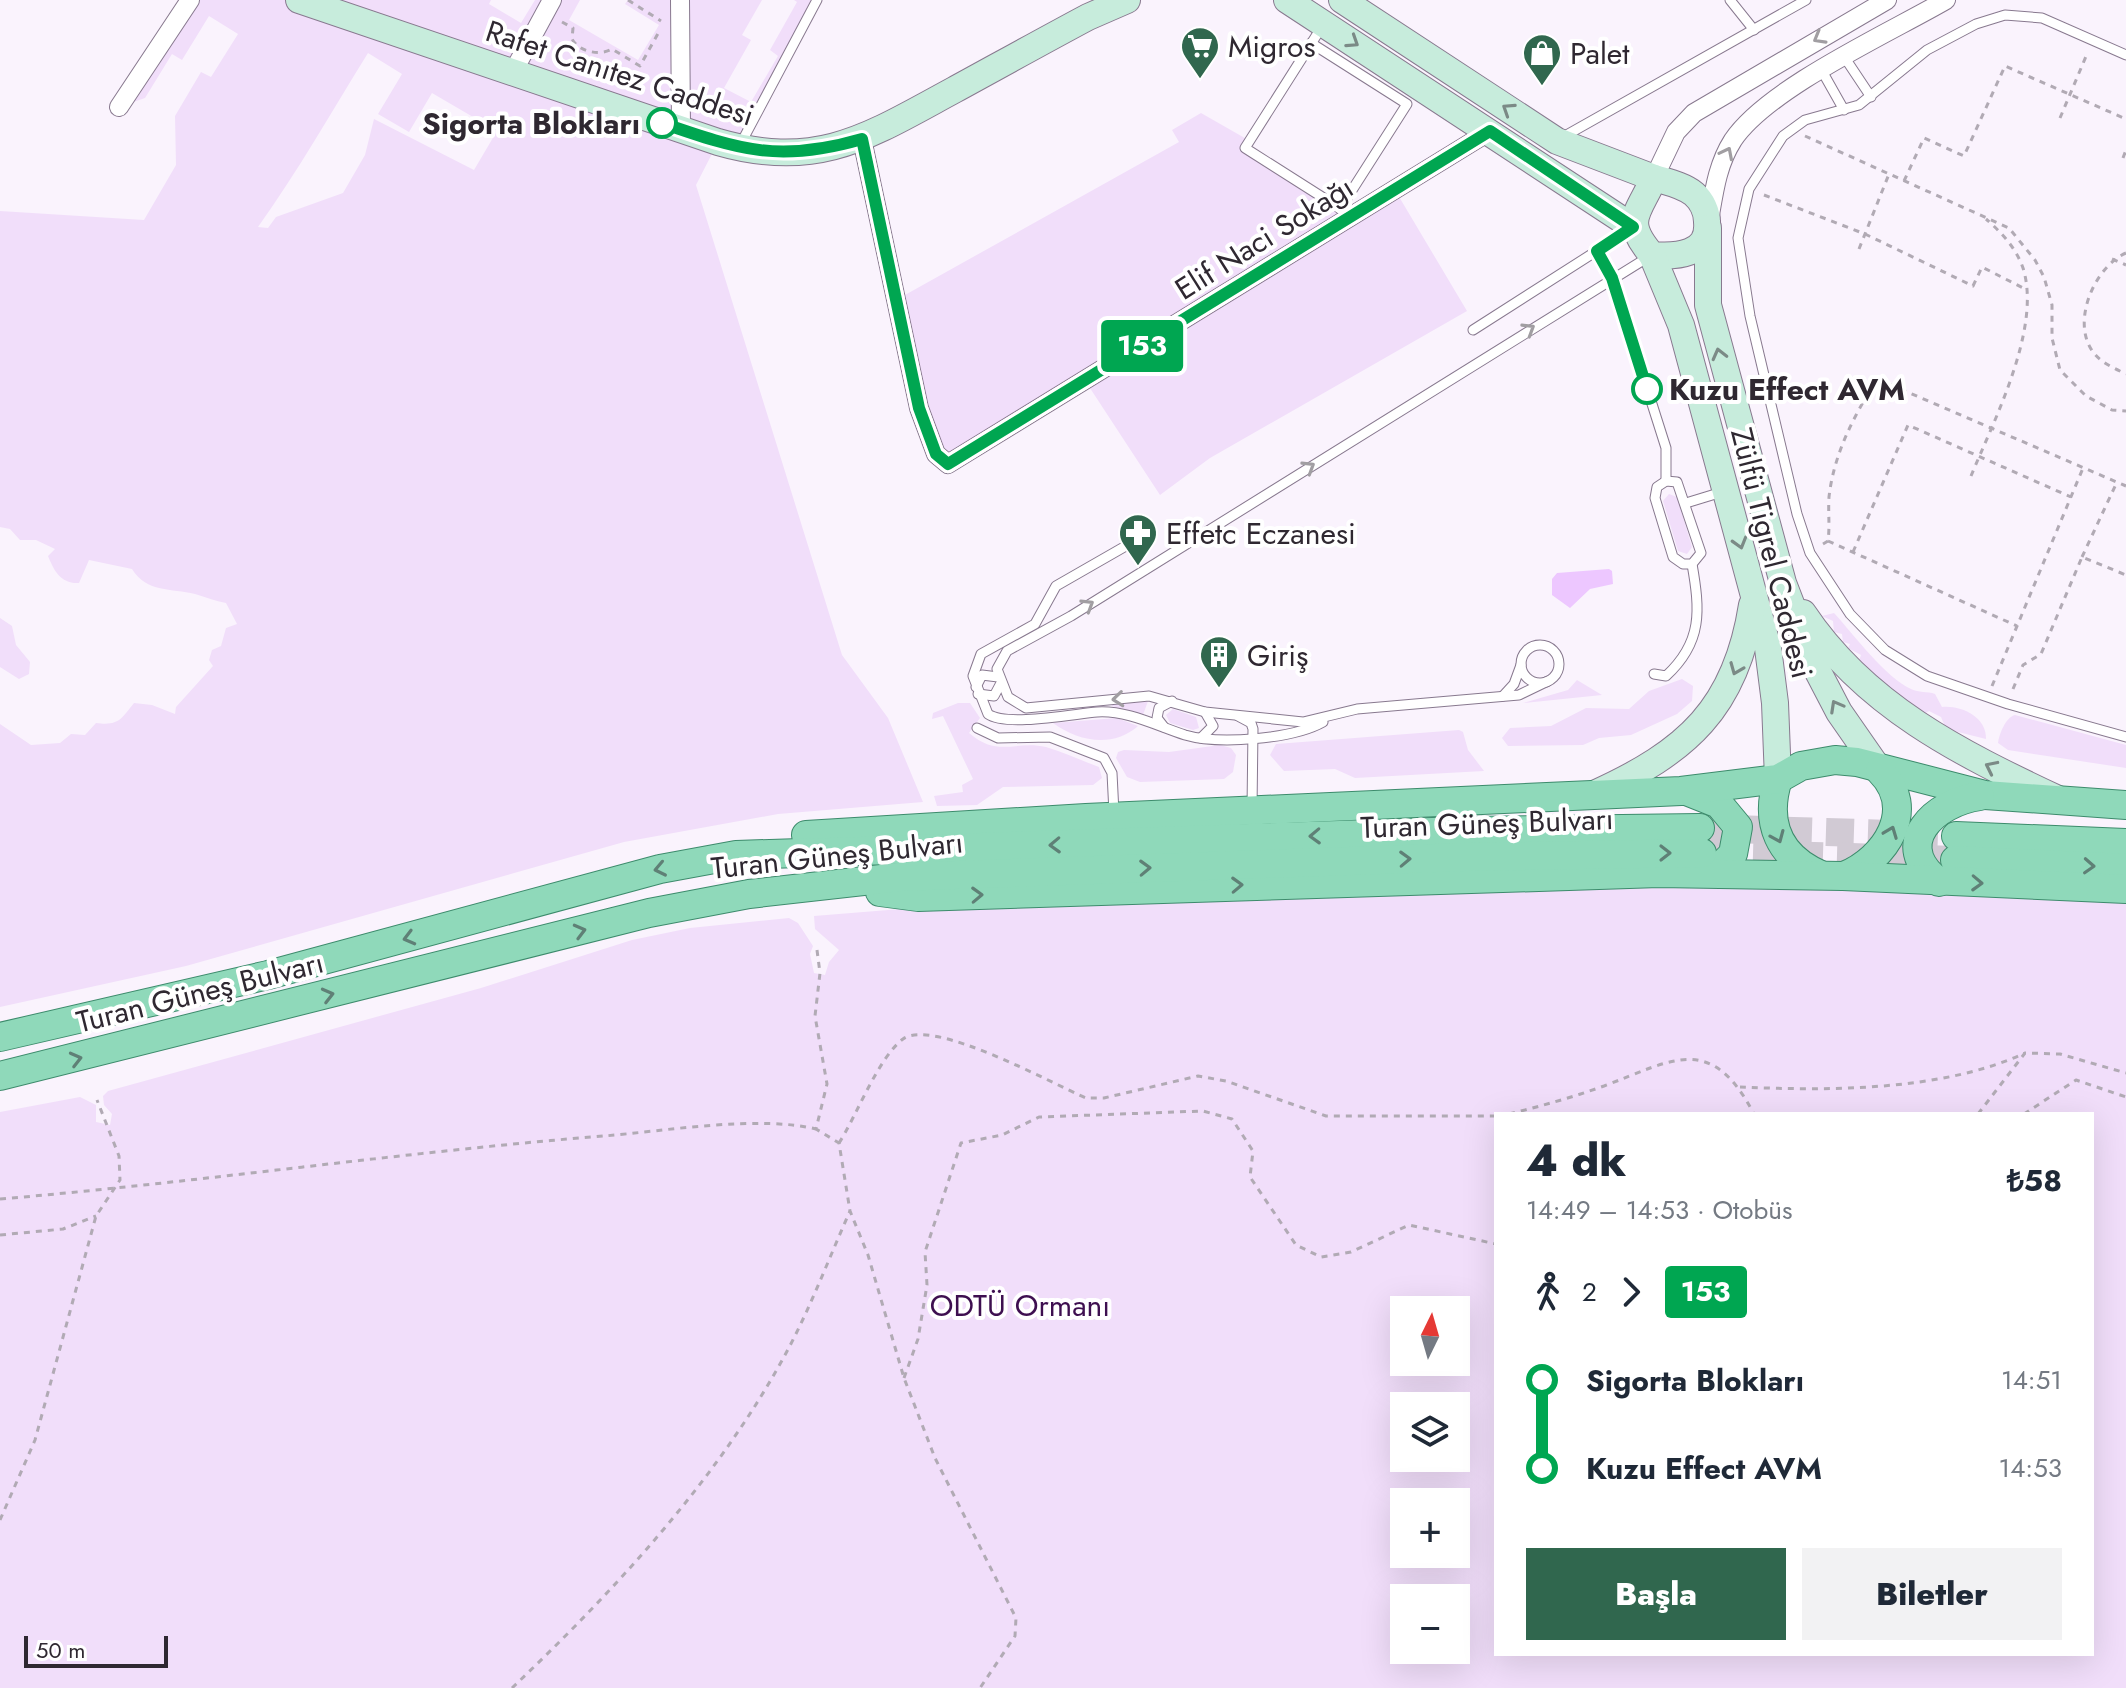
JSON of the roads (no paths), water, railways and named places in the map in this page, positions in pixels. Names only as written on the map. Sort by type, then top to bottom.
[{"type":"main road","name":"Rafet Canıtez Caddesi","points":[[299,0],[738,148],[794,154],[862,139],[1097,8],[1127,0]]},
{"type":"main road","points":[[1287,0],[1318,34],[1490,131],[1633,227],[1652,255],[1685,254],[1703,242],[1708,228]]},
{"type":"main road","points":[[1342,0],[1557,141],[1692,192],[1704,207],[1708,228],[1708,305],[1784,585],[1815,666],[1839,712],[1891,782],[1896,799],[1892,833],[1874,859],[1832,876],[1790,857],[1778,840],[1772,805],[1778,779]]},
{"type":"main road","points":[[1633,227],[1641,200],[1654,178]]},
{"type":"main road","name":"Zülfü Tigrel Caddesi","points":[[1652,255],[1681,325],[1754,593],[1773,679],[1778,779]]},
{"type":"main road","points":[[1784,585],[1835,655],[1902,716],[1943,743],[2061,801]]},
{"type":"main road","points":[[1588,797],[1668,754],[1709,714],[1739,665],[1754,593]]},
{"type":"main road","points":[[736,855],[797,836],[854,830],[1681,791],[1778,779],[1801,766],[1825,760],[1849,761],[1985,795],[2126,805]]},
{"type":"main road","points":[[1681,791],[1714,800],[1736,823],[1736,848],[1730,859],[1705,851]]},
{"type":"main road","points":[[1985,795],[1951,802],[1930,817],[1922,828],[1919,854],[1928,872],[1950,859],[2126,868]]},
{"type":"main road","name":"Turan Güneş Bulvarı","points":[[0,1037],[240,982],[585,887],[736,855],[1463,831],[1705,851]]},
{"type":"main road","points":[[1705,851],[1832,876],[1950,859],[2126,843]]},
{"type":"main road","name":"Turan Güneş Bulvarı","points":[[0,1076],[649,913],[816,885],[918,897],[1549,874],[1705,851]]},
{"type":"main road","points":[[1950,859],[2126,889]]},
{"type":"street","points":[[119,107],[190,0]]},
{"type":"street","points":[[513,72],[552,0]]},
{"type":"street","points":[[680,0],[681,129]]},
{"type":"street","points":[[1654,178],[1676,132],[1694,113],[1887,0]]},
{"type":"street","points":[[1708,228],[1718,170],[1732,142],[1758,111],[1946,0]]},
{"type":"street","name":"Elif Naci Sokağı","points":[[862,139],[919,408],[936,454],[948,464],[1346,213],[1490,131]]},
{"type":"lane","points":[[738,148],[817,0]]},
{"type":"lane","points":[[1730,0],[1754,30]]},
{"type":"lane","points":[[1557,141],[1806,0]]},
{"type":"lane","points":[[2126,55],[2042,18],[2005,15],[1990,19],[1927,50],[1871,97],[1844,110],[1805,120],[1791,130],[1766,159],[1749,189],[1739,228],[1741,272],[1797,514],[1810,553],[1842,604],[1885,650],[1927,676],[1987,698],[2126,737]]},
{"type":"lane","points":[[1318,34],[1407,104],[1346,213],[1245,148],[1318,34]]},
{"type":"lane","points":[[1845,58],[1871,97]]},
{"type":"lane","points":[[1822,71],[1844,110]]},
{"type":"lane","points":[[1473,330],[1633,227]]},
{"type":"lane","points":[[1597,251],[1612,278],[1666,448],[1666,481]]},
{"type":"lane","points":[[977,690],[994,696],[999,680],[998,662],[1007,651],[1071,616],[1652,255]]},
{"type":"lane","points":[[1654,674],[1666,676],[1683,658],[1699,619],[1692,564],[1701,553],[1677,482],[1666,481],[1657,487],[1655,498],[1673,557],[1683,564],[1692,564]]},
{"type":"lane","points":[[1686,503],[1725,491]]},
{"type":"lane","points":[[1131,543],[1056,586],[1035,624],[981,654],[974,667],[977,690],[988,714],[1001,720],[1106,711],[1201,738],[1252,738],[1301,731],[1333,716]]},
{"type":"lane","points":[[977,690],[982,675],[999,680],[1013,702],[1026,708],[1149,696],[1205,712],[1303,722],[1357,709],[1503,696],[1529,692],[1548,681],[1559,668],[1558,656],[1549,647],[1531,648],[1521,663],[1514,684],[1503,696]]},
{"type":"lane","points":[[1521,663],[1530,680],[1548,681]]},
{"type":"lane","points":[[1165,728],[1157,718],[1159,708],[1172,701]]},
{"type":"lane","points":[[1201,738],[1213,726],[1205,712]]},
{"type":"lane","points":[[1235,714],[1251,723],[1252,810]]},
{"type":"lane","points":[[977,728],[998,738],[1050,737],[1104,758],[1112,773],[1114,817]]},
{"type":"tunnel","points":[[1700,828],[1956,836]]},
{"type":"tunnel","points":[[1711,853],[1955,860]]},
{"type":"place","name":"Migros","points":[[1200,80]]},
{"type":"place","name":"Palet","points":[[1542,87]]},
{"type":"place","name":"Sigorta Blokları","points":[[662,123]]},
{"type":"place","name":"Kuzu Effect AVM","points":[[1647,389]]},
{"type":"place","name":"Effetc Eczanesi","points":[[1138,567]]},
{"type":"place","name":"Giriş","points":[[1219,689]]},
{"type":"park label","name":"ODTÜ Ormanı","points":[[1020,1305]]}]
